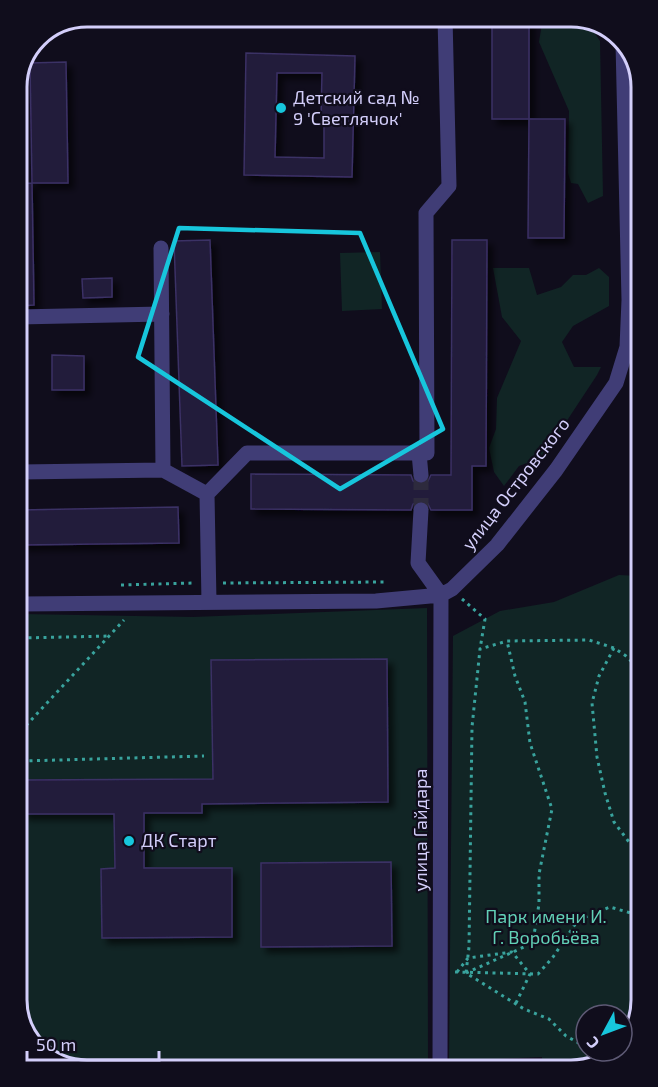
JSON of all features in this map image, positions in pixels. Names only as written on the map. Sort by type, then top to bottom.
[{"type":"street","points":[[209,602],[207,494],[247,453],[427,453],[426,213],[449,186],[445,27]]},
{"type":"street","name":"улица Островского","points":[[447,592],[497,545],[556,470],[616,383],[627,347],[629,300],[623,58]]},
{"type":"street","points":[[161,248],[163,470]]},
{"type":"street","points":[[27,317],[162,314]]},
{"type":"street","points":[[419,453],[421,475]]},
{"type":"street","points":[[27,472],[163,470],[207,494]]},
{"type":"street","points":[[421,510],[418,563],[447,592]]},
{"type":"street","points":[[27,604],[376,601],[447,592]]},
{"type":"street","name":"улица Гайдара","points":[[440,1060],[447,592]]},
{"type":"path","points":[[447,592],[485,619],[472,727],[466,973]]},
{"type":"path","points":[[27,725],[127,616]]},
{"type":"path","points":[[27,638],[109,636]]},
{"type":"path","points":[[480,649],[507,641],[589,640],[614,648],[631,661]]},
{"type":"path","points":[[466,973],[524,947],[534,935],[538,904],[538,874],[552,809],[530,743],[525,702],[515,676],[507,641]]},
{"type":"path","points":[[614,648],[599,676],[592,703],[597,757],[605,793],[614,822],[631,845]]},
{"type":"path","points":[[27,761],[204,756]]},
{"type":"path","points":[[466,973],[538,974],[553,957],[578,920],[610,907],[631,913]]},
{"type":"path","points":[[457,972],[468,958],[512,952]]},
{"type":"path","points":[[512,952],[530,974]]},
{"type":"path","points":[[466,973],[516,1003],[549,1019],[566,1036],[574,1040]]},
{"type":"path","points":[[516,1003],[530,974]]},
{"type":"highlighted area","points":[[179,228],[360,233],[443,429],[340,489],[138,357]]},
{"type":"green space","points":[[541,27],[582,28],[594,32],[600,41],[603,196],[588,203],[578,184],[571,183],[568,173],[569,111],[539,42]]},
{"type":"green space","points":[[380,252],[382,309],[342,311],[340,253]]},
{"type":"green space","points":[[493,268],[529,268],[537,295],[561,287],[573,275],[586,275],[599,268],[609,277],[609,306],[573,326],[562,342],[574,367],[601,367],[597,375],[543,457],[519,466],[504,486],[494,472],[489,448],[496,429],[497,398],[521,341],[502,317]]},
{"type":"green space","name":"Парк имени И. Г. Воробьёва","points":[[619,575],[631,576],[631,1000],[631,1003],[574,1003],[574,1060],[542,1060],[542,1057],[449,1060],[453,636],[500,611],[554,602]]},
{"type":"green space","points":[[427,608],[428,1060],[83,1060],[68,1057],[54,1050],[33,1026],[27,1000],[27,614],[193,617]]},
{"type":"building","points":[[492,27],[529,27],[529,119],[492,119]]},
{"type":"building","points":[[246,53],[355,56],[352,177],[244,175]],"holes":[[[277,73],[322,73],[321,118],[324,118],[324,158],[275,157]]]},
{"type":"building","points":[[66,62],[68,183],[32,183],[30,69],[33,63]]},
{"type":"building","points":[[529,119],[565,119],[564,238],[528,238]]},
{"type":"building","points":[[27,183],[32,183],[34,305],[27,305]]},
{"type":"building","points":[[210,240],[218,465],[182,466],[174,241]]},
{"type":"building","points":[[452,240],[487,240],[486,466],[472,466],[472,510],[431,510],[427,502],[421,500],[413,504],[411,510],[251,509],[251,474],[411,475],[413,481],[421,485],[427,483],[431,475],[451,475]]},
{"type":"building","points":[[112,278],[112,297],[83,298],[82,279]]},
{"type":"building","points":[[52,355],[84,356],[84,390],[52,390]]},
{"type":"building","points":[[178,507],[179,543],[27,545],[27,510]]},
{"type":"building","points":[[387,659],[388,802],[202,804],[202,813],[144,813],[144,868],[232,868],[232,937],[102,938],[101,869],[115,868],[114,814],[27,814],[27,780],[213,779],[211,660]]},
{"type":"building","points":[[391,862],[392,946],[261,947],[261,863]]},
{"type":"tunnel","points":[[421,475],[421,510]]},
{"type":"place","name":"Детский сад № 9 'Светлячок'","points":[[281,108]]},
{"type":"place","name":"ДК Старт","points":[[129,841]]}]
